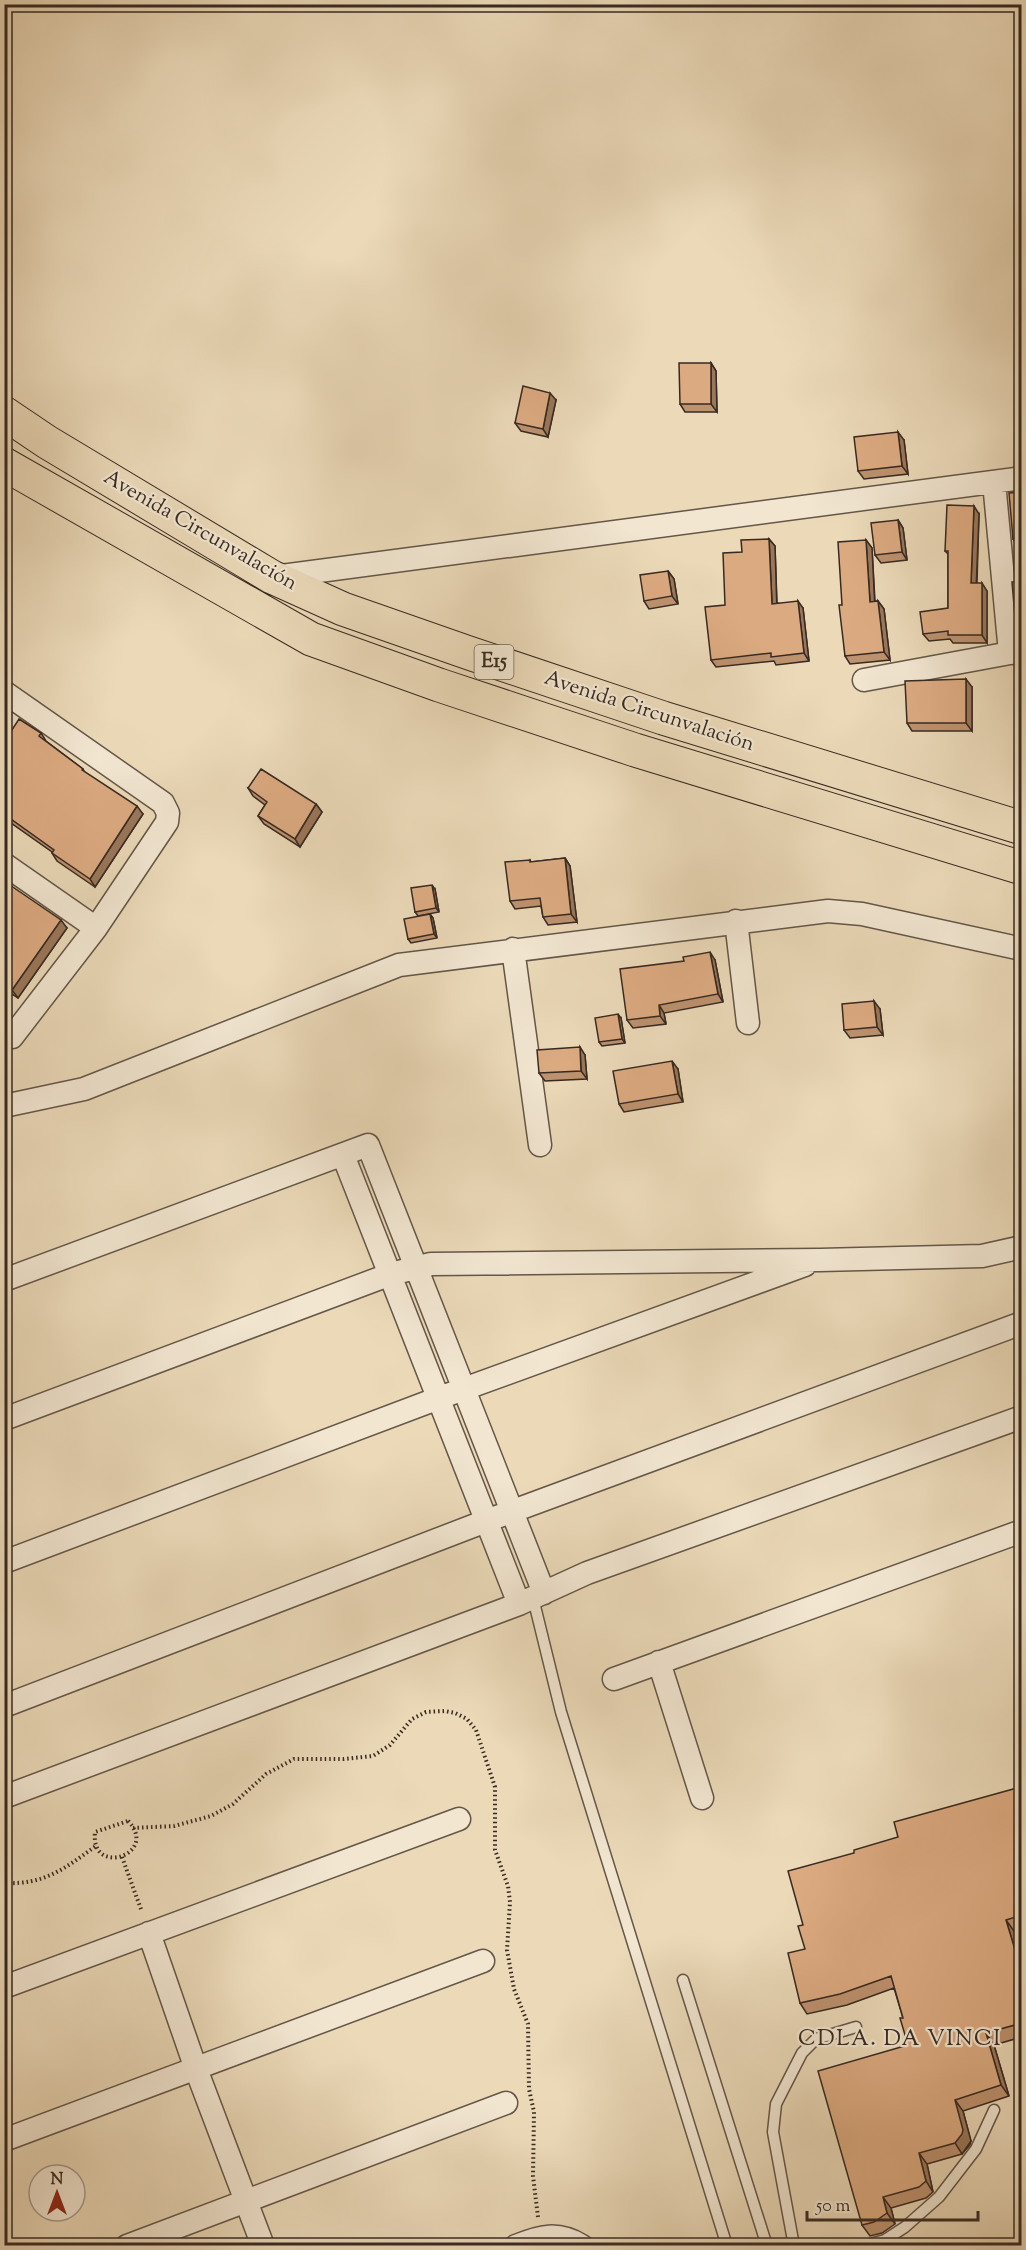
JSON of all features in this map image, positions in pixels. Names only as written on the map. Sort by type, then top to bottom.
[{"type":"highway","name":"Avenida Circunvalación","points":[[4,412],[47,442],[272,577],[343,609],[469,654],[663,718],[1022,828]]},
{"type":"highway","name":"Avenida Circunvalación","points":[[11,476],[311,639],[439,685],[635,750],[1022,868]]},
{"type":"street","points":[[272,577],[1022,478]]},
{"type":"street","points":[[864,680],[1016,652],[994,482]]},
{"type":"street","points":[[4,692],[164,803],[168,813],[167,822],[96,928],[7,1035]]},
{"type":"street","points":[[4,864],[96,928]]},
{"type":"street","points":[[4,1106],[84,1089],[399,964],[828,911],[845,911],[1022,949]]},
{"type":"street","points":[[736,921],[748,1023]]},
{"type":"street","points":[[513,950],[540,1146]]},
{"type":"street","points":[[4,1280],[368,1146],[511,1513],[532,1599]]},
{"type":"street","points":[[343,1155],[486,1521],[532,1599]]},
{"type":"street","points":[[4,1419],[391,1274],[431,1263],[820,1260],[982,1256],[1022,1247]]},
{"type":"street","points":[[4,1562],[439,1398],[820,1260]]},
{"type":"street","points":[[4,1706],[486,1521],[1022,1323]]},
{"type":"street","points":[[4,1797],[532,1599],[587,1573],[1022,1417]]},
{"type":"street","points":[[614,1679],[1022,1531]]},
{"type":"street","points":[[659,1662],[702,1798]]},
{"type":"street","points":[[4,1987],[459,1819]]},
{"type":"street","points":[[149,1933],[196,2069],[263,2246]]},
{"type":"street","points":[[4,2140],[483,1961]]},
{"type":"street","points":[[127,2246],[506,2103]]},
{"type":"street","points":[[516,2246],[542,2236],[555,2235],[568,2238],[582,2246]]},
{"type":"lane","points":[[532,1599],[561,1712],[728,2246]]},
{"type":"lane","points":[[683,1980],[767,2246]]},
{"type":"lane","points":[[794,2246],[772,2132],[776,2104],[802,2053],[816,2039],[856,2027]]},
{"type":"lane","points":[[863,2246],[885,2240],[905,2227],[939,2197],[976,2149],[994,2110]]},
{"type":"path","points":[[134,1827],[174,1826],[211,1816],[233,1804],[266,1774],[294,1759],[344,1759],[373,1756],[390,1745],[412,1719],[426,1712],[436,1710],[455,1713],[472,1724],[495,1787],[495,1850],[508,1886],[510,1902],[507,1950],[514,1989],[528,2024],[529,2084],[534,2112],[533,2176],[542,2236]]},
{"type":"path","points":[[128,1821],[134,1827],[135,1846],[122,1857],[106,1856],[96,1846],[95,1832],[128,1821]]},
{"type":"path","points":[[4,1883],[30,1882],[50,1876],[69,1866],[96,1846]]},
{"type":"path","points":[[122,1857],[149,1933]]},
{"type":"building","points":[[679,363],[711,363],[711,404],[680,404]]},
{"type":"building","points":[[523,386],[550,393],[543,429],[515,423]]},
{"type":"building","points":[[898,432],[902,466],[858,471],[854,437]]},
{"type":"building","points":[[1022,492],[1022,538],[1013,539],[1009,493]]},
{"type":"building","points":[[947,505],[974,506],[971,583],[982,583],[982,635],[948,635],[948,631],[923,634],[920,612],[948,608],[948,551],[945,551]]},
{"type":"building","points":[[898,520],[902,552],[875,555],[871,523]]},
{"type":"building","points":[[769,539],[772,604],[798,601],[804,653],[771,657],[771,653],[711,660],[705,607],[725,605],[723,553],[742,552],[741,540]]},
{"type":"building","points":[[866,540],[870,602],[878,601],[884,652],[845,656],[839,605],[842,605],[838,542]]},
{"type":"building","points":[[668,571],[672,596],[644,601],[640,575]]},
{"type":"building","points":[[1012,582],[1022,582],[1022,628],[1016,629]]},
{"type":"building","points":[[966,679],[966,723],[907,723],[905,681]]},
{"type":"building","points":[[1015,694],[1022,694],[1022,713],[1015,713]]},
{"type":"building","points":[[19,719],[41,733],[39,736],[82,770],[137,806],[90,879],[52,853],[54,850],[4,814],[4,742]]},
{"type":"building","points":[[261,769],[316,804],[295,839],[258,816],[267,802],[248,788]]},
{"type":"building","points":[[565,858],[571,914],[543,917],[540,898],[510,901],[505,862]]},
{"type":"building","points":[[4,881],[61,920],[12,990],[4,985]]},
{"type":"building","points":[[432,885],[436,908],[415,912],[411,888]]},
{"type":"building","points":[[430,914],[434,934],[408,939],[404,919]]},
{"type":"building","points":[[710,952],[718,994],[659,1005],[660,1016],[627,1020],[620,969],[684,961],[683,957]]},
{"type":"building","points":[[874,1001],[877,1027],[844,1030],[842,1004]]},
{"type":"building","points":[[618,1014],[622,1039],[599,1042],[595,1018]]},
{"type":"building","points":[[580,1047],[581,1071],[539,1073],[537,1050]]},
{"type":"building","points":[[672,1061],[678,1094],[619,1104],[613,1071]]},
{"type":"building","points":[[1017,1788],[1022,1804],[1022,1915],[1006,1920],[1022,1973],[1022,2023],[986,2033],[1001,2085],[955,2100],[962,2134],[955,2143],[919,2153],[926,2181],[919,2187],[883,2197],[887,2213],[874,2222],[862,2225],[818,2071],[908,2045],[900,2018],[903,2018],[891,1976],[840,1994],[800,2003],[788,1953],[805,1949],[798,1926],[803,1925],[788,1871],[854,1853],[854,1850],[898,1837],[894,1822]]},
{"type":"district","name":"CDLA. DA VINCI","points":[[900,2040]]}]
